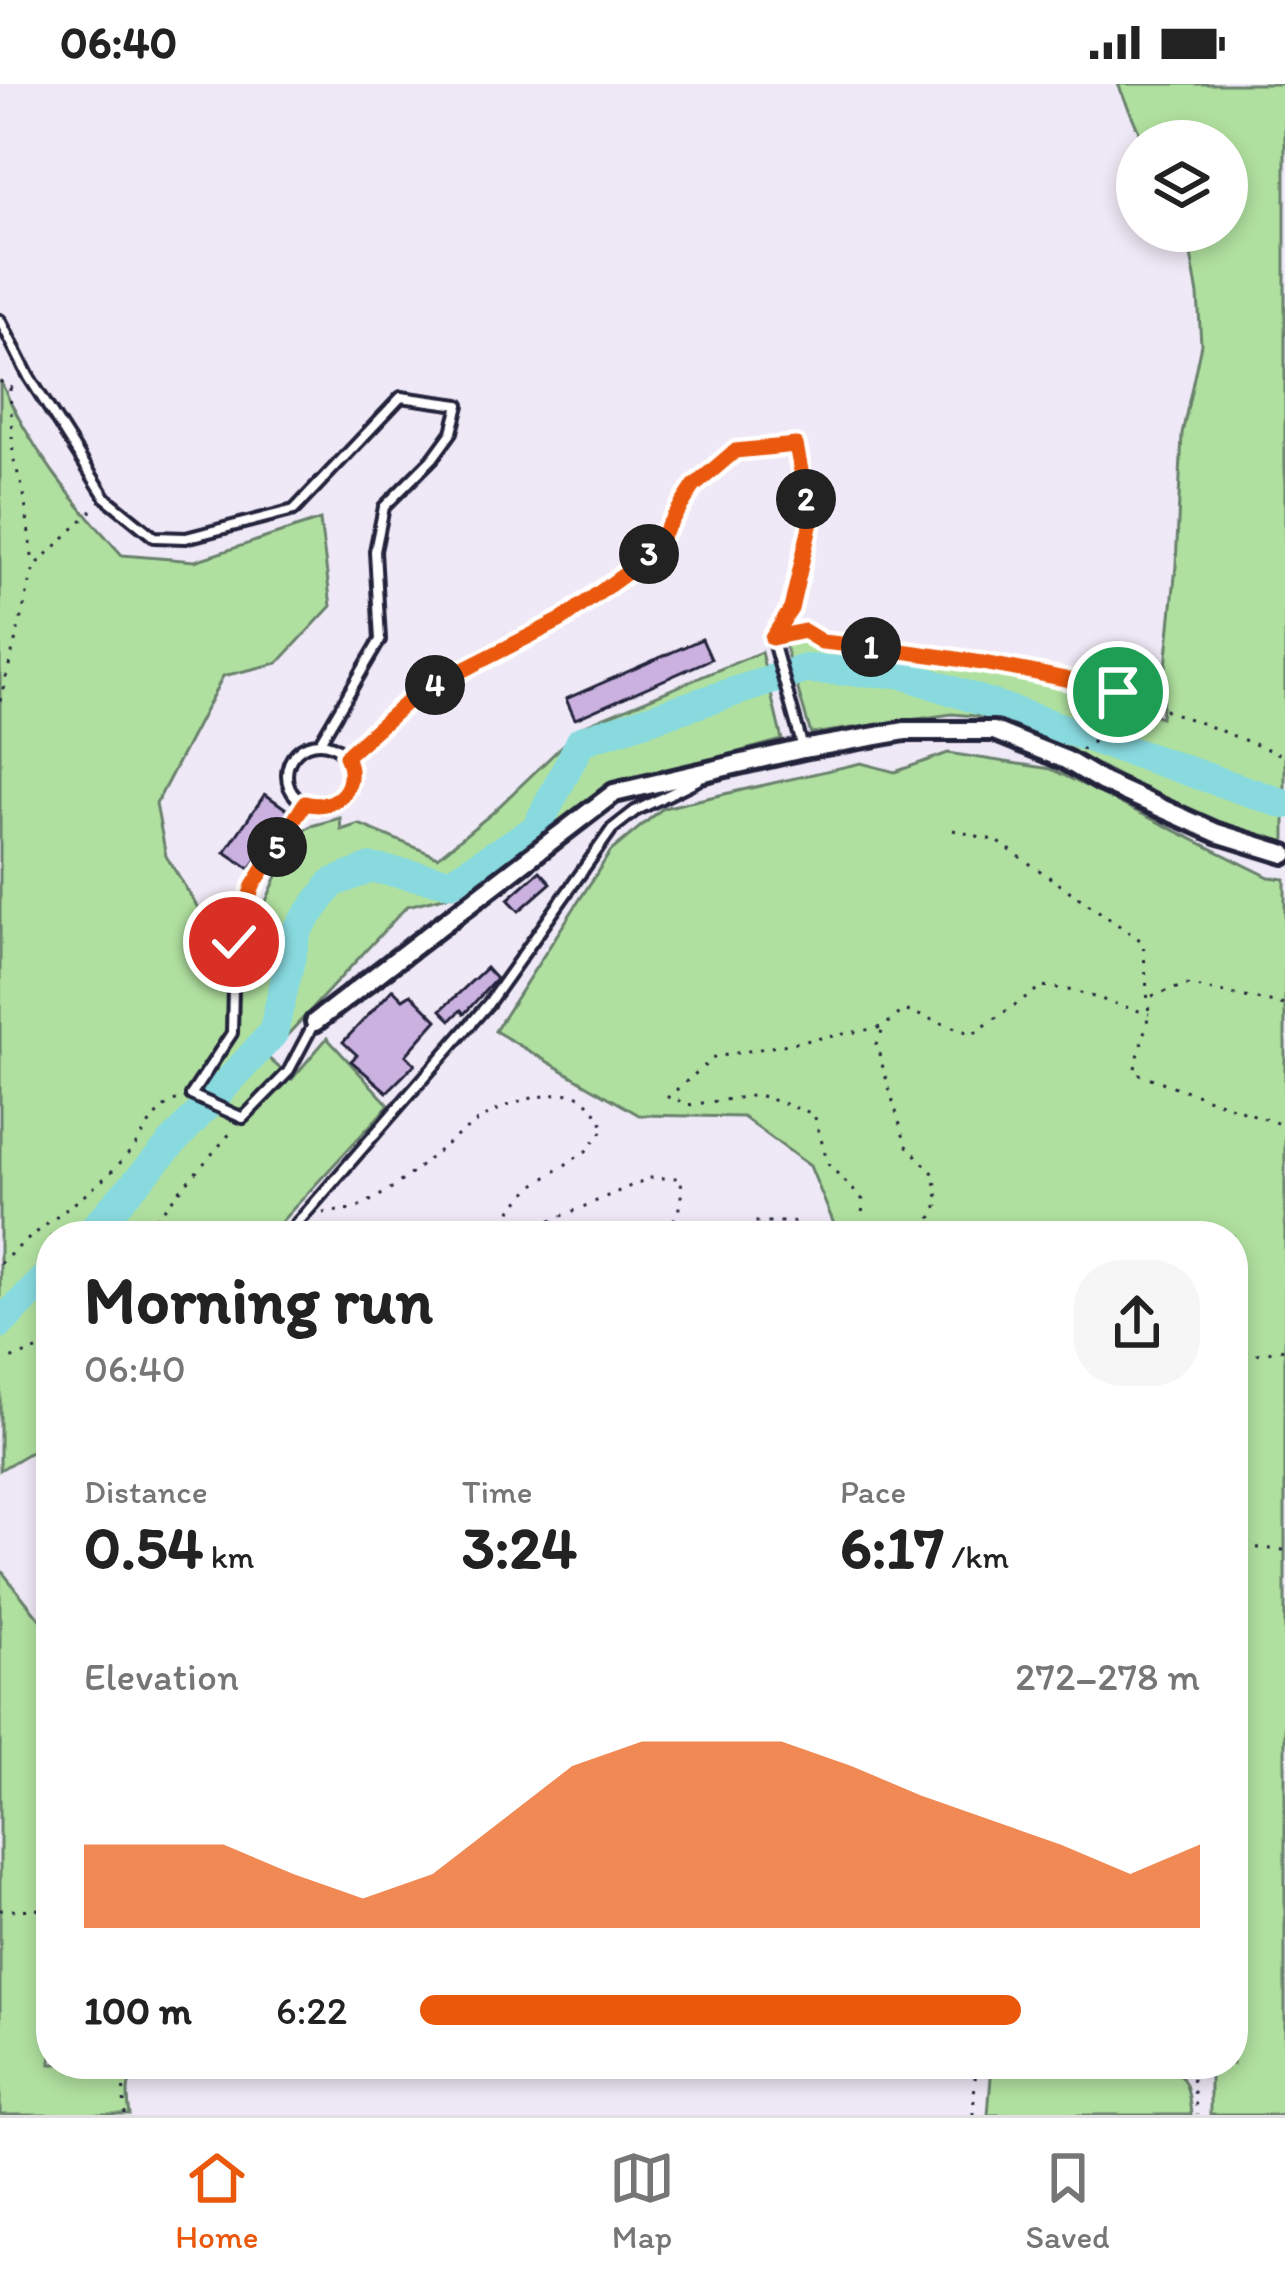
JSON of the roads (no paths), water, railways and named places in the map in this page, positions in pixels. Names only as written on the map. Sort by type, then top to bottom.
[{"type":"street","points":[[315,1022],[614,793],[905,730],[994,731],[1217,833],[1285,854]]},
{"type":"lane","points":[[0,320],[29,377],[106,498],[154,537],[186,538],[294,510],[401,397],[459,405],[452,432],[434,458],[384,507],[375,551],[380,640],[320,742]]},
{"type":"lane","points":[[346,756],[416,694],[563,619],[647,558],[694,486],[735,451],[796,445],[811,522],[791,609],[772,638],[802,749]]},
{"type":"lane","points":[[320,742],[346,756],[351,777],[344,795],[325,806],[305,803],[290,788],[287,769],[298,749],[320,742]]},
{"type":"lane","points":[[299,1221],[488,1004],[612,829],[635,811],[720,768]]},
{"type":"lane","points":[[305,803],[253,886],[234,942],[232,1033],[195,1096],[239,1116],[287,1072],[315,1022]]},
{"type":"waterway","points":[[101,1221],[273,1033],[297,930],[332,883],[371,868],[451,882],[536,829],[581,741],[805,669],[900,673],[1285,804]]},
{"type":"waterway","points":[[0,1324],[36,1288]]}]
